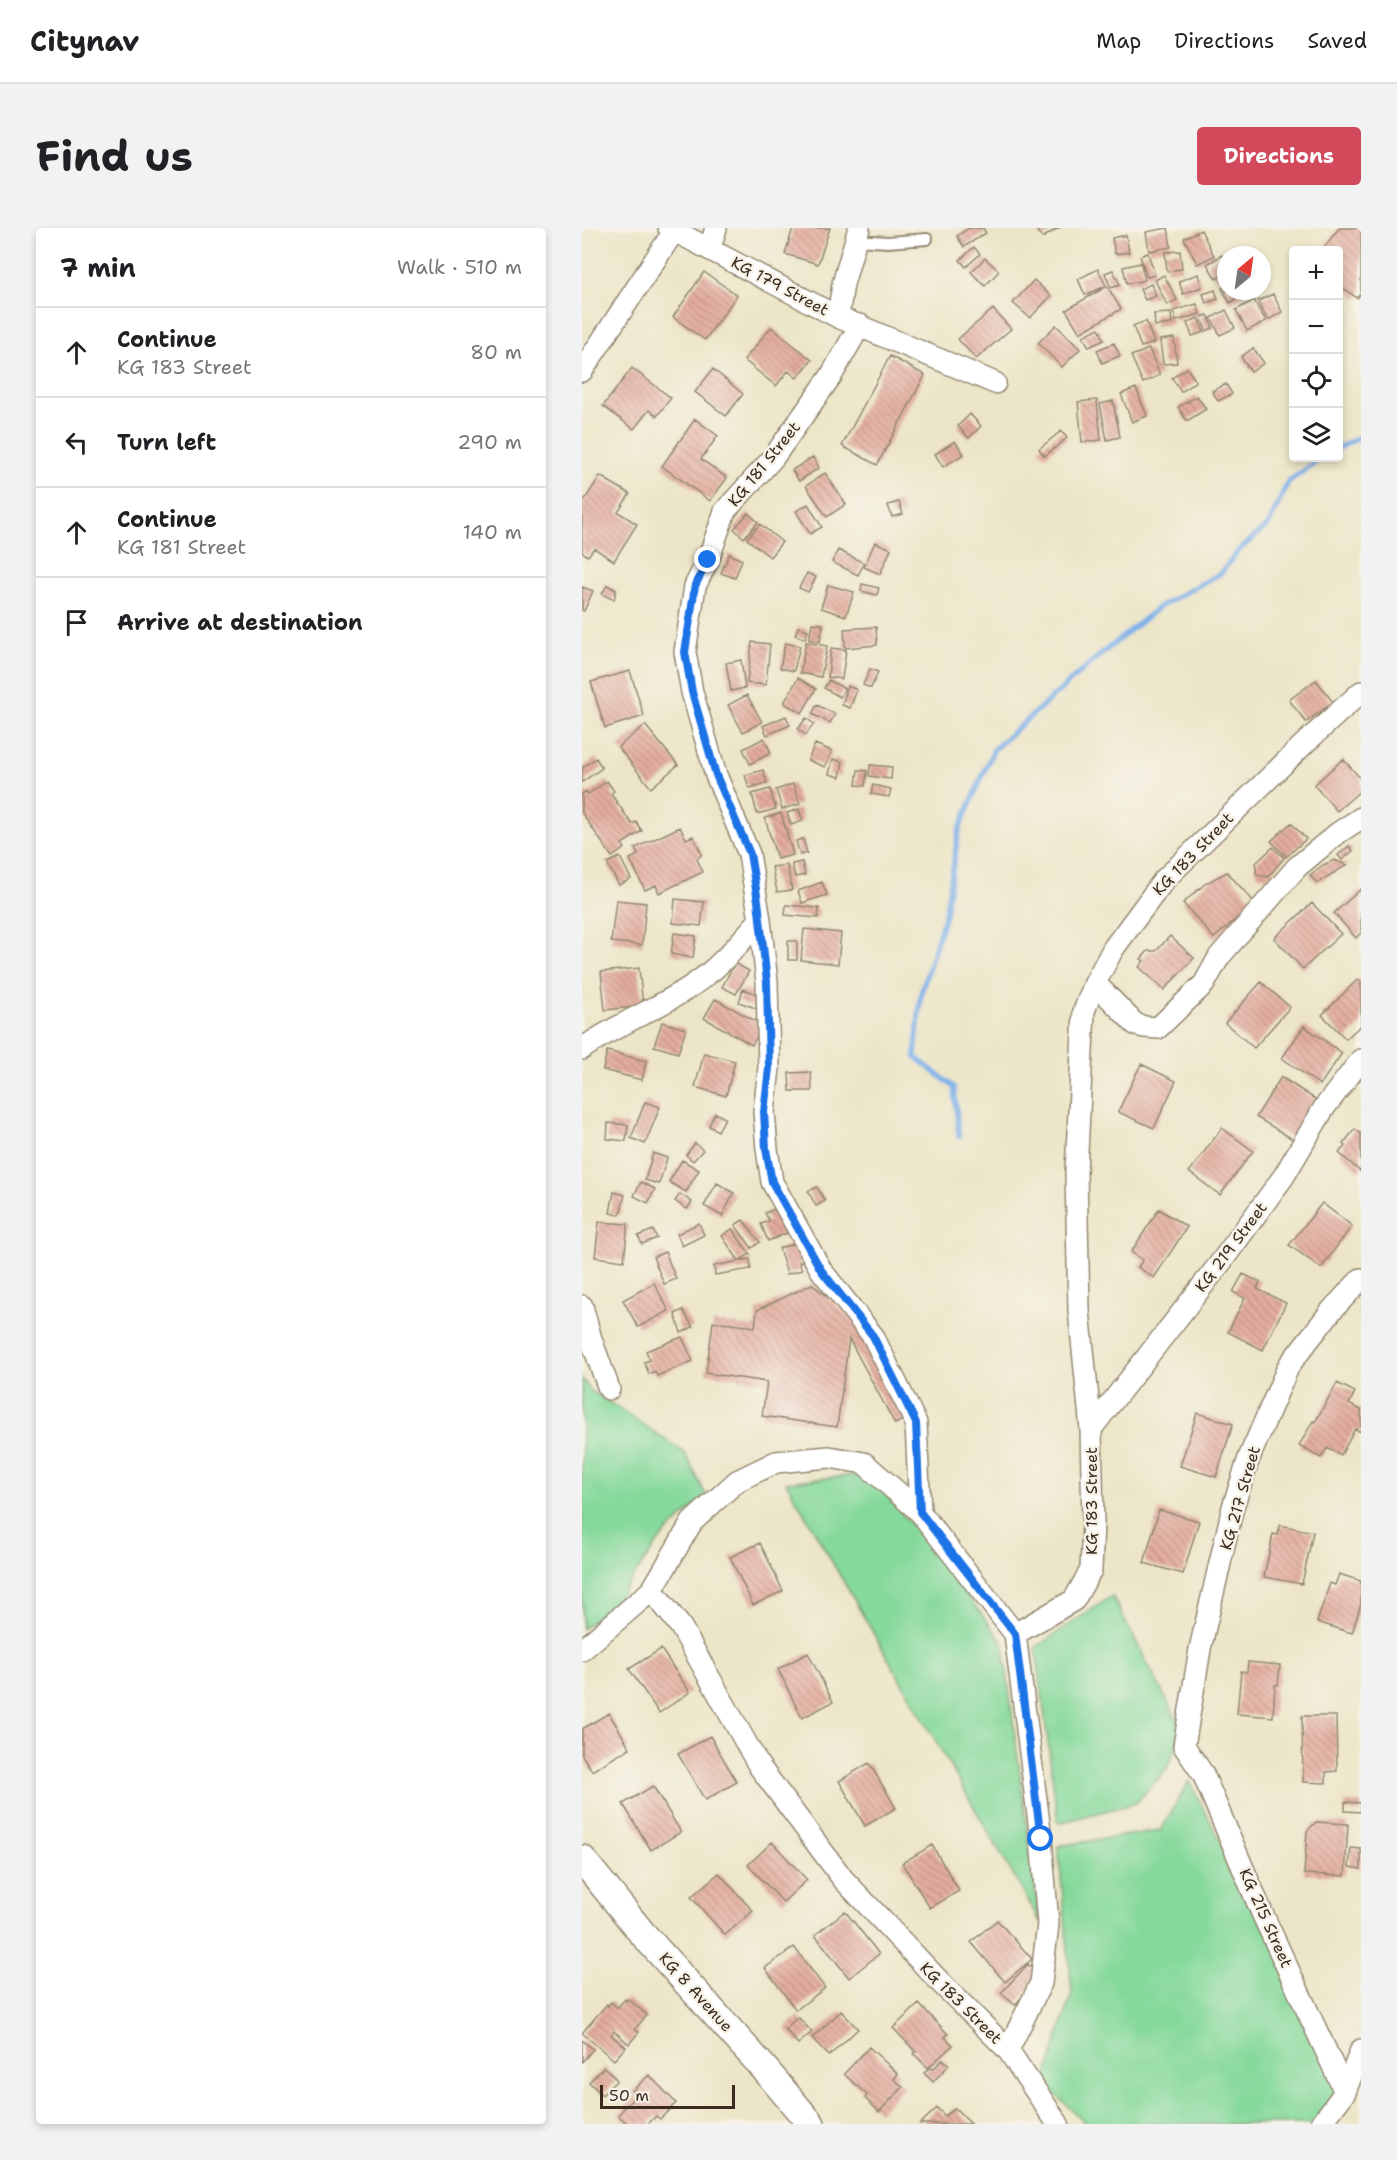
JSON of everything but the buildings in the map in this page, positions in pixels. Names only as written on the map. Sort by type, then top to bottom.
[{"type":"street","name":"KG 179 Street","points":[[672,230],[712,238],[755,275],[838,317],[995,383]]},
{"type":"street","points":[[582,371],[672,230]]},
{"type":"street","points":[[838,317],[843,284],[857,234]]},
{"type":"street","name":"KG 181 Street","points":[[860,325],[831,376],[773,458],[725,512],[708,560],[695,586],[685,652],[692,692],[716,775],[750,854],[767,982],[769,1068],[764,1112],[766,1149],[772,1182],[821,1270],[873,1336],[916,1423],[920,1512]]},
{"type":"street","name":"KG 183 Street","points":[[652,1590],[681,1627],[759,1766],[843,1879],[1008,2050],[1041,1983],[1048,1924],[1041,1839],[1015,1634],[1074,1600],[1091,1570],[1093,1523],[1091,1429],[1079,1310],[1076,1172],[1084,1011],[1095,982],[1113,949],[1164,880],[1361,692]]},
{"type":"street","points":[[1095,982],[1135,1024],[1158,1028],[1204,984],[1220,957],[1297,867],[1338,833],[1361,818]]},
{"type":"street","points":[[582,1049],[605,1033],[675,996],[710,972],[760,920]]},
{"type":"street","points":[[582,1041],[582,1063]]},
{"type":"street","name":"KG 219 Street","points":[[1091,1429],[1221,1262],[1284,1176],[1324,1108],[1361,1060]]},
{"type":"street","name":"KG 217 Street","points":[[1184,1746],[1200,1649],[1233,1507],[1249,1458],[1289,1365],[1332,1310],[1361,1279]]},
{"type":"street","points":[[582,1306],[609,1389]]},
{"type":"street","points":[[582,1650],[652,1590],[692,1522],[737,1481],[776,1462],[829,1457],[864,1462],[920,1512],[1015,1634]]},
{"type":"street","name":"KG 215 Street","points":[[1184,1746],[1203,1774],[1262,1913],[1345,2092]]},
{"type":"street","name":"KG 8 Avenue","points":[[582,1859],[642,1933],[763,2067],[811,2124]]},
{"type":"street","points":[[1008,2050],[1058,2124]]},
{"type":"street","points":[[1321,2124],[1345,2092],[1361,2050]]},
{"type":"lane","points":[[857,234],[888,242],[927,239]]},
{"type":"green space","points":[[582,1379],[591,1391],[685,1453],[706,1495],[662,1537],[615,1602],[582,1629]]},
{"type":"green space","points":[[868,1474],[923,1538],[1003,1642],[1041,1923],[786,1482]]},
{"type":"green space","points":[[1112,1596],[1183,1731],[1166,1770],[1136,1803],[1058,1823],[1036,1647]]},
{"type":"green space","points":[[1189,1781],[1348,2083],[1312,2124],[1086,2124],[1044,2083],[1072,1993],[1058,1846],[1161,1830]]},
{"type":"waterway","points":[[1343,445],[1361,436]]},
{"type":"waterway","points":[[959,1137],[954,1087],[915,1057],[921,993],[945,915],[959,830],[994,749],[1094,660],[1159,607],[1221,573],[1238,551],[1269,524],[1288,482],[1316,462]]},
{"type":"route","points":[[708,560],[695,586],[685,652],[692,692],[716,775],[750,854],[758,901],[767,982],[769,1068],[764,1112],[766,1149],[772,1182],[821,1270],[873,1336],[916,1423],[920,1512],[1015,1634],[1041,1839]]}]
